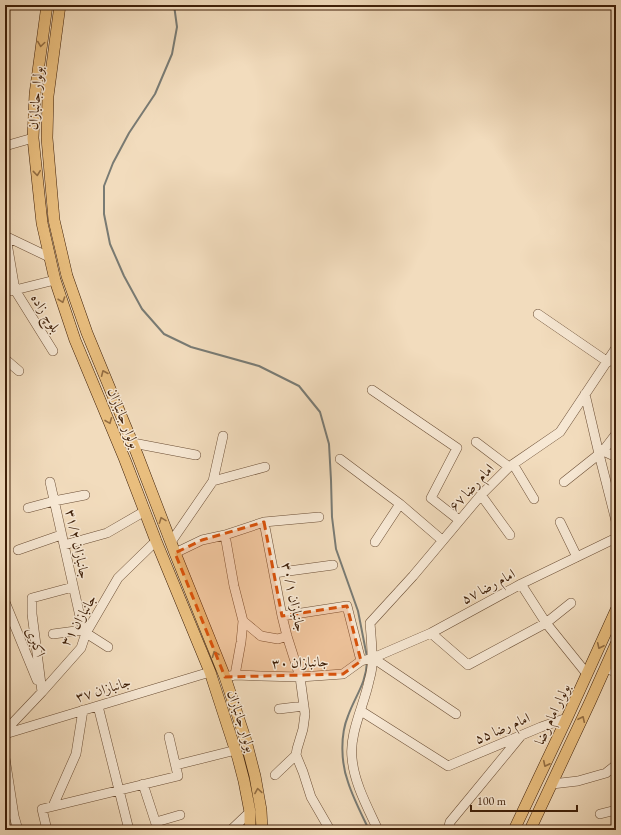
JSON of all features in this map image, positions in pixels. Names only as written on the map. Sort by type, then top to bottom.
[{"type":"main road","name":"بولوار جانبازان","points":[[47,5],[35,94],[33,138],[42,223],[49,257],[75,340],[210,672],[236,750],[244,781],[250,812],[250,830]]},
{"type":"main road","name":"بولوار جانبازان","points":[[60,5],[48,96],[47,138],[54,220],[68,276],[87,333],[133,443],[173,548],[230,676],[254,769],[261,810],[262,830]]},
{"type":"main road","points":[[125,460],[137,454]]},
{"type":"main road","name":"بولوار امام رضا","points":[[514,830],[616,610]]},
{"type":"main road","name":"بولوار امام رضا","points":[[530,830],[616,644]]},
{"type":"street","points":[[5,146],[33,138]]},
{"type":"street","points":[[6,237],[49,257]]},
{"type":"street","points":[[6,237],[15,290]]},
{"type":"street","points":[[5,291],[55,280]]},
{"type":"street","name":"بلوچ زاده","points":[[15,290],[53,351]]},
{"type":"street","points":[[538,314],[608,362]]},
{"type":"street","name":"امام رضا ۶۷","points":[[378,830],[356,780],[351,757],[352,742],[369,681],[373,658],[370,623],[413,576],[481,495],[511,465],[560,432],[616,348]]},
{"type":"street","points":[[5,359],[19,371]]},
{"type":"street","points":[[372,390],[457,448],[431,498],[459,520]]},
{"type":"street","points":[[585,394],[601,453],[616,521]]},
{"type":"street","points":[[564,482],[601,453],[616,434]]},
{"type":"street","points":[[173,548],[213,481],[223,436]]},
{"type":"street","points":[[476,442],[511,465],[534,498]]},
{"type":"street","points":[[133,443],[196,455]]},
{"type":"street","points":[[601,453],[616,457]]},
{"type":"street","points":[[340,459],[400,504],[442,540]]},
{"type":"street","points":[[213,481],[265,467]]},
{"type":"street","name":"جانبازان ۳۱/۲","points":[[50,482],[84,632]]},
{"type":"street","points":[[28,508],[85,495]]},
{"type":"street","points":[[481,495],[510,535]]},
{"type":"street","points":[[375,542],[400,504]]},
{"type":"street","points":[[64,545],[107,532],[145,511]]},
{"type":"street","points":[[173,548],[225,535],[264,522],[319,517]]},
{"type":"street","name":"جانبازان ۳۰/۱","points":[[264,522],[282,616],[300,677],[304,706],[305,714],[303,729],[296,755]]},
{"type":"street","points":[[560,522],[577,557]]},
{"type":"street","points":[[18,550],[62,534]]},
{"type":"street","points":[[225,535],[234,586],[243,621],[241,642],[230,676]]},
{"type":"street","name":"امام رضا ۵۷","points":[[373,658],[431,633],[521,584],[616,538]]},
{"type":"street","name":"جانبازان ۳۱","points":[[5,732],[81,648],[84,632],[118,578],[156,541]]},
{"type":"street","points":[[274,572],[333,565]]},
{"type":"street","points":[[521,584],[546,623],[587,674]]},
{"type":"street","points":[[42,692],[32,614],[32,598],[73,587]]},
{"type":"street","name":"اکبری","points":[[5,602],[42,692]]},
{"type":"street","points":[[431,633],[468,665],[546,623],[571,602]]},
{"type":"street","points":[[282,616],[347,606],[361,661]]},
{"type":"street","points":[[243,621],[261,636],[278,639],[287,636]]},
{"type":"street","points":[[53,634],[84,632],[108,646]]},
{"type":"street","points":[[373,658],[456,714]]},
{"type":"street","name":"جانبازان ۳۰","points":[[230,676],[300,677],[343,674],[361,661],[373,658]]},
{"type":"street","points":[[605,668],[616,672]]},
{"type":"street","name":"جانبازان ۳۷","points":[[5,732],[210,672]]},
{"type":"street","points":[[98,706],[129,830]]},
{"type":"street","points":[[279,709],[304,706]]},
{"type":"street","points":[[53,806],[76,754],[83,710]]},
{"type":"street","name":"امام رضا ۵۵","points":[[360,711],[448,766],[541,727],[567,718]]},
{"type":"street","points":[[448,830],[450,822],[522,735]]},
{"type":"street","points":[[47,830],[42,809],[178,776],[169,737]]},
{"type":"street","points":[[176,765],[236,750]]},
{"type":"street","points":[[275,775],[296,755],[311,797],[330,830]]},
{"type":"street","points":[[5,758],[14,816],[18,830]]},
{"type":"street","points":[[552,784],[578,781],[606,773],[616,765]]},
{"type":"street","points":[[143,784],[157,826],[180,816]]},
{"type":"street","points":[[600,814],[616,810]]},
{"type":"street","points":[[231,830],[250,812]]},
{"type":"highlighted area","points":[[264,522],[282,616],[347,606],[361,661],[343,674],[225,677],[175,553],[202,540]]},
{"type":"waterway","points":[[174,5],[177,27],[172,54],[155,94],[129,133],[113,163],[104,186],[104,214],[110,244],[124,276],[142,309],[164,334],[191,347],[259,366],[299,386],[320,412],[329,444],[332,517],[336,549],[358,611],[367,657]]},
{"type":"waterway","points":[[367,662],[365,677],[345,724],[342,749],[348,782],[369,830]]}]
